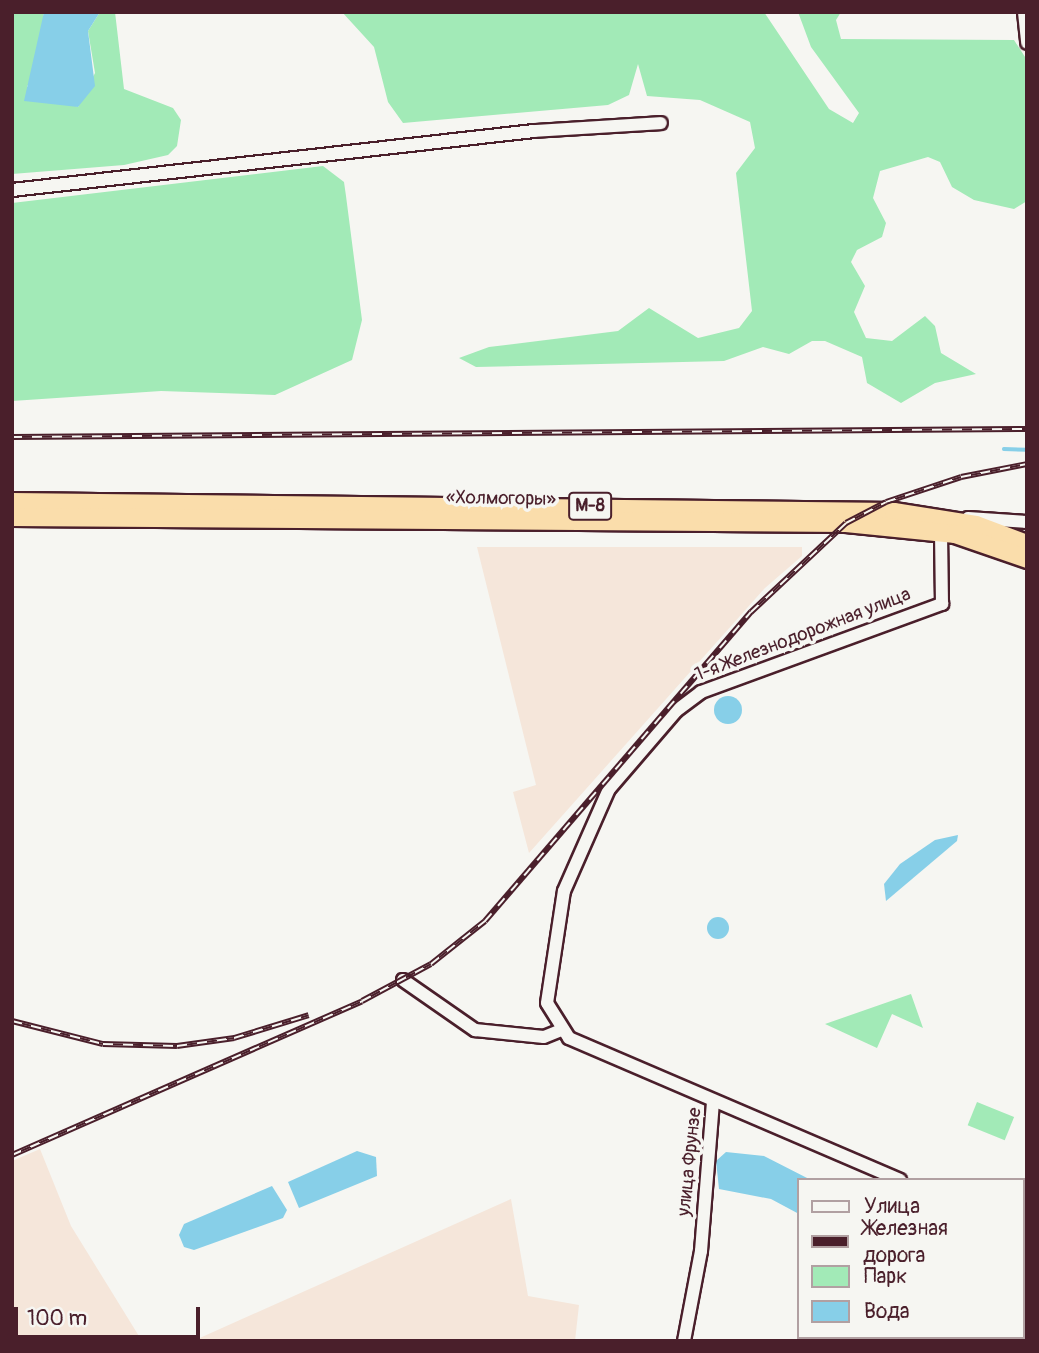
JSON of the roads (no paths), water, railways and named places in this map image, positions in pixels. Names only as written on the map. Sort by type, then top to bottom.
[{"type":"highway","name":"«Холмогоры»","points":[[12,502],[711,507],[942,525],[1027,544]]},
{"type":"highway","name":"«Холмогоры»","points":[[12,517],[942,525],[1027,559]]},
{"type":"street","points":[[1024,12],[1027,43]]},
{"type":"street","points":[[12,190],[534,131],[661,123]]},
{"type":"street","points":[[942,525],[1027,522]]},
{"type":"street","name":"1-я Железнодорожная улица","points":[[559,1031],[547,1003],[559,914],[592,816],[609,789],[701,692],[942,604],[942,525]]},
{"type":"street","points":[[403,980],[475,1030],[544,1037],[559,1031],[690,1085],[713,1101]]},
{"type":"street","name":"улица Фрунзе","points":[[684,1341],[701,1251],[713,1101],[895,1178]]},
{"type":"water","points":[[44,12],[100,12],[88,31],[95,86],[78,107],[24,101]]},
{"type":"water","points":[[728,696],[738,700],[742,710],[738,720],[728,724],[718,720],[714,710],[718,700]]},
{"type":"water","points":[[958,835],[957,841],[886,901],[884,884],[900,864],[935,840]]},
{"type":"water","points":[[718,917],[726,920],[729,928],[726,936],[718,939],[710,936],[707,928],[710,920]]},
{"type":"water","points":[[357,1151],[376,1157],[377,1176],[299,1208],[288,1182]]},
{"type":"water","points":[[726,1152],[764,1156],[807,1178],[797,1178],[797,1213],[771,1199],[719,1189],[716,1161]]},
{"type":"water","points":[[272,1186],[287,1210],[283,1218],[194,1250],[184,1247],[179,1235],[184,1224]]},
{"type":"waterway","points":[[1004,449],[1027,450]]},
{"type":"railway","points":[[12,437],[1027,429]]},
{"type":"railway","points":[[12,1155],[362,1001],[431,964],[485,921],[751,612],[846,523],[886,502],[961,477],[1027,464]]},
{"type":"railway","points":[[12,1021],[103,1044],[177,1046],[234,1038],[309,1015]]}]
